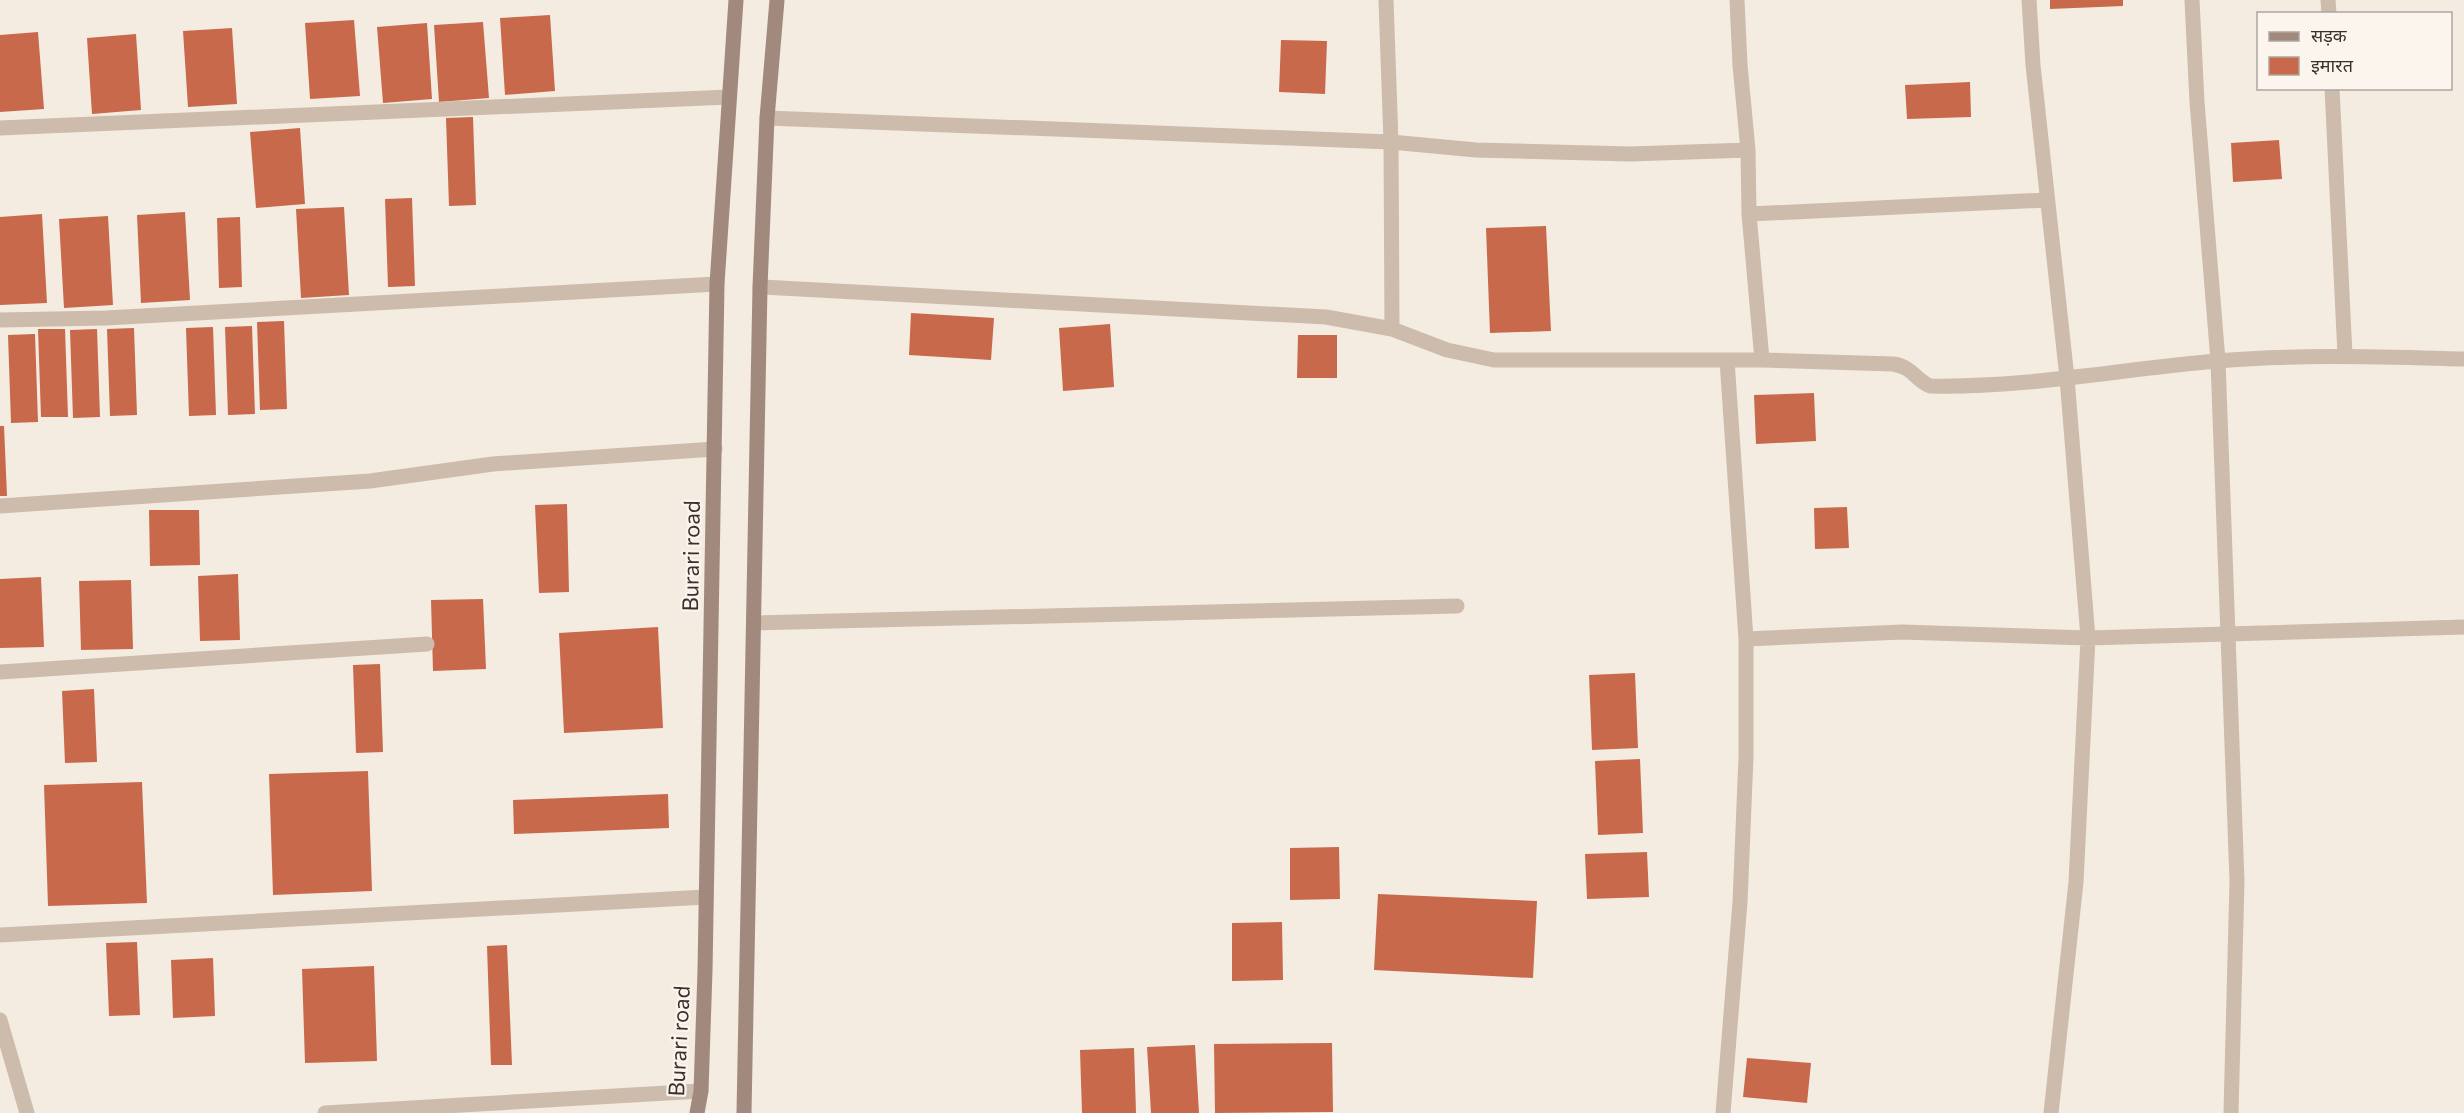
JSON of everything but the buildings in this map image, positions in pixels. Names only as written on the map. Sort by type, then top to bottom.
[{"type":"main road","name":"Burari road","points":[[697,1113],[701,1091],[706,897],[717,284],[736,0]]},
{"type":"main road","points":[[744,1113],[760,286],[767,118],[777,0]]},
{"type":"street","points":[[1386,0],[1392,329]]},
{"type":"street","points":[[1737,0],[1748,150],[1749,214],[1762,360]]},
{"type":"street","points":[[2029,0],[2033,65],[2067,378],[2088,638],[2076,882],[2051,1113]]},
{"type":"street","points":[[2192,0],[2197,102],[2218,361],[2237,881],[2231,1113]]},
{"type":"street","points":[[2332,90],[2345,356]]},
{"type":"street","points":[[0,128],[729,97]]},
{"type":"street","points":[[767,118],[1390,142],[1476,150],[1630,154],[1748,150]]},
{"type":"street","points":[[1749,214],[2047,200]]},
{"type":"street","points":[[0,320],[118,317],[717,284]]},
{"type":"street","points":[[760,286],[1326,317],[1392,329],[1447,350],[1494,360],[1762,360],[1904,365],[1912,370],[1921,382],[1930,386],[2067,378],[2218,361],[2345,356],[2464,359]]},
{"type":"street","points":[[1723,1113],[1740,902],[1746,757],[1746,639],[1727,360]]},
{"type":"street","points":[[0,506],[370,481],[493,464],[715,449]]},
{"type":"street","points":[[754,623],[1457,606]]},
{"type":"street","points":[[1746,639],[1902,632],[2088,638],[2464,627]]},
{"type":"street","points":[[0,672],[427,644]]},
{"type":"street","points":[[0,935],[706,897]]},
{"type":"street","points":[[0,1020],[27,1113]]},
{"type":"street","points":[[325,1113],[701,1091]]}]
